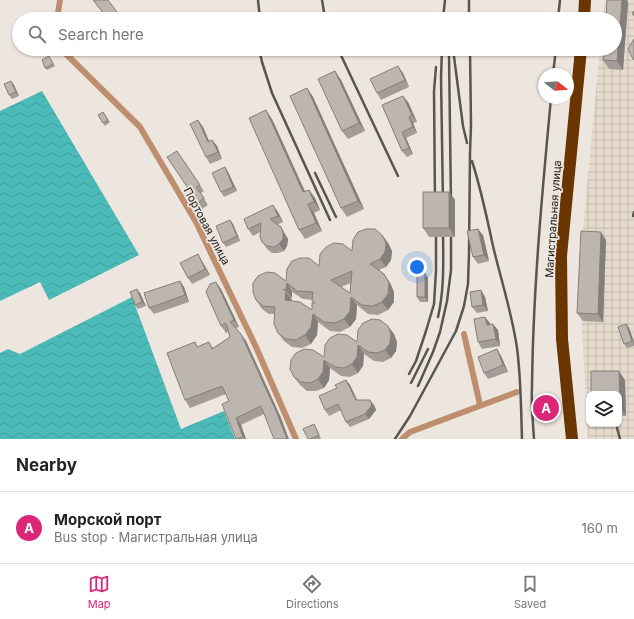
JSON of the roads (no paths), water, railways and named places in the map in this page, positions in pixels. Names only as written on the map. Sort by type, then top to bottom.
[{"type":"highway","points":[[584,12],[585,0]]},
{"type":"highway","name":"Магистральная улица","points":[[572,439],[562,339],[561,256],[580,56]]},
{"type":"street","points":[[58,12],[60,0]]},
{"type":"street","name":"Портовая улица","points":[[68,56],[140,127],[196,222],[256,347],[296,439]]},
{"type":"street","points":[[464,334],[480,405]]},
{"type":"street","points":[[402,439],[410,432],[517,392]]},
{"type":"water","points":[[42,91],[139,255],[49,300],[40,282],[0,301],[0,111]]},
{"type":"water","points":[[132,297],[181,429],[224,411],[235,439],[0,439],[0,353],[8,349],[20,354]]},
{"type":"railway","points":[[258,0],[259,12]]},
{"type":"railway","points":[[322,0],[324,12]]},
{"type":"railway","points":[[444,12],[445,0]]},
{"type":"railway","points":[[469,0],[469,12]]},
{"type":"railway","points":[[559,12],[560,0]]},
{"type":"railway","points":[[261,56],[272,93],[330,220]]},
{"type":"railway","points":[[341,56],[398,176]]},
{"type":"railway","points":[[442,56],[443,203]]},
{"type":"railway","points":[[449,56],[451,205]]},
{"type":"railway","points":[[454,56],[463,126],[467,143]]},
{"type":"railway","points":[[395,439],[410,416],[456,331],[464,306],[468,284],[469,253],[471,125],[470,56]]},
{"type":"railway","points":[[554,68],[555,56]]},
{"type":"railway","points":[[435,203],[434,91],[436,67]]},
{"type":"railway","points":[[534,439],[532,400],[534,315],[541,206],[550,104]]},
{"type":"railway","points":[[472,161],[515,335],[521,394],[522,439]]},
{"type":"railway","points":[[315,173],[336,217]]},
{"type":"railway","points":[[633,216],[634,212]]},
{"type":"railway","points":[[438,317],[443,283],[443,225]]},
{"type":"railway","points":[[418,386],[440,332],[447,301],[451,270],[451,225]]},
{"type":"railway","points":[[409,374],[416,361],[434,304],[436,227]]},
{"type":"railway","points":[[411,383],[428,349]]},
{"type":"railway","points":[[617,427],[620,439]]},
{"type":"place","name":"Морской порт","points":[[546,408]]}]
